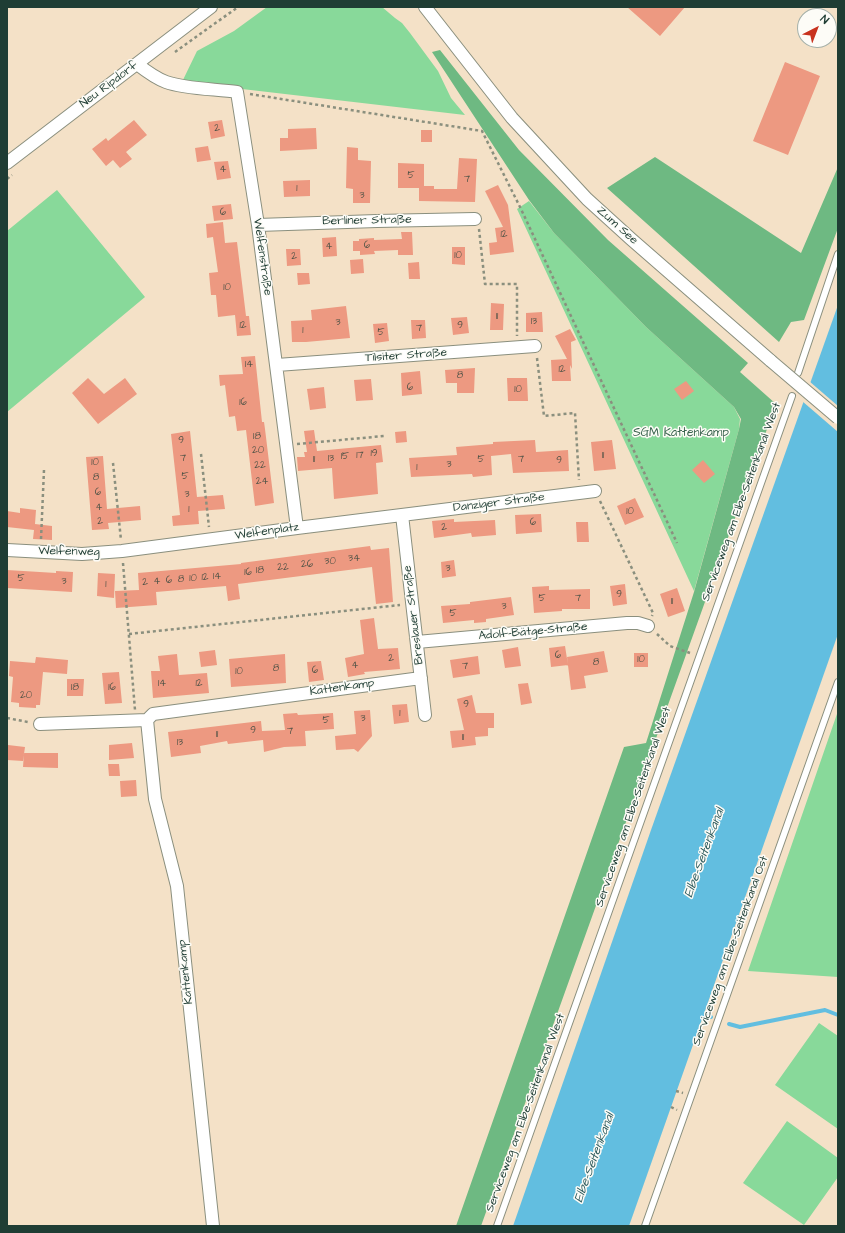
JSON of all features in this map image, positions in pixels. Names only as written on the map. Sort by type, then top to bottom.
[{"type":"street","name":"Neu Ripdorf","points":[[7,163],[211,7]]},
{"type":"street","name":"Zum See","points":[[425,7],[512,118],[587,199],[631,239],[838,418]]},
{"type":"street","points":[[137,64],[165,82],[177,85],[237,92]]},
{"type":"street","name":"Welfenstraße","points":[[237,92],[258,225],[297,528]]},
{"type":"street","name":"Berliner Straße","points":[[258,225],[377,221],[475,220]]},
{"type":"street","name":"Tilsiter Straße","points":[[276,365],[535,346]]},
{"type":"street","name":"Danziger Straße","points":[[402,515],[595,491]]},
{"type":"street","name":"Welfenplatz","points":[[127,551],[402,515]]},
{"type":"street","name":"Breslauer Straße","points":[[402,515],[425,715]]},
{"type":"street","name":"Welfenweg","points":[[7,550],[82,554],[127,551]]},
{"type":"street","name":"Adolf-Bätge-Straße","points":[[417,642],[627,623],[638,623],[648,626]]},
{"type":"street","name":"Kattenkamp","points":[[40,724],[141,720],[154,714],[421,678]]},
{"type":"street","name":"Kattenkamp","points":[[141,720],[155,799],[177,886],[213,1226]]},
{"type":"lane","points":[[798,373],[838,254]]},
{"type":"lane","name":"Serviceweg am Elbe-Seitenkanal West","points":[[497,1226],[792,396]]},
{"type":"lane","name":"Serviceweg am Elbe-Seitenkanal Ost","points":[[645,1226],[838,682]]},
{"type":"path","points":[[174,53],[238,7]]},
{"type":"path","points":[[237,92],[482,131],[521,209],[677,543]]},
{"type":"path","points":[[475,220],[479,227],[484,284],[517,284],[517,339]]},
{"type":"path","points":[[535,346],[544,416],[575,414],[580,483],[595,491],[653,613],[648,626],[670,646],[699,656]]},
{"type":"path","points":[[286,445],[384,436]]},
{"type":"path","points":[[201,454],[211,540]]},
{"type":"path","points":[[113,463],[127,551],[129,634],[141,720]]},
{"type":"path","points":[[41,552],[44,470]]},
{"type":"path","points":[[129,634],[412,603]]},
{"type":"path","points":[[7,718],[40,724]]},
{"type":"green space","points":[[267,7],[382,7],[402,23],[410,33],[438,71],[451,98],[465,115],[182,82],[197,51],[234,31]]},
{"type":"green space","points":[[440,50],[519,150],[608,240],[748,363],[740,372],[776,404],[481,1226],[456,1226],[624,747],[646,743],[694,592],[741,419],[734,407],[646,327],[554,233],[529,200],[432,52]]},
{"type":"green space","points":[[655,157],[801,253],[838,167],[838,228],[804,320],[791,322],[779,342],[607,188]]},
{"type":"green space","points":[[57,190],[145,297],[7,412],[7,231]]},
{"type":"green space","name":"SGM Kattenkamp","points":[[529,201],[554,233],[646,327],[734,407],[740,419],[739,429],[694,591],[517,209]]},
{"type":"green space","points":[[838,711],[838,977],[748,971]]},
{"type":"green space","points":[[819,1023],[838,1036],[838,1129],[775,1085]]},
{"type":"green space","points":[[787,1121],[838,1158],[838,1177],[804,1225],[743,1183]]},
{"type":"water","name":"Elbe-Seitenkanal","points":[[838,305],[838,634],[629,1226],[513,1226],[651,830]]},
{"type":"pier","points":[[809,381],[838,406],[838,432],[802,401]]},
{"type":"building","points":[[627,7],[685,7],[660,36]]},
{"type":"building","points":[[785,62],[820,76],[788,155],[753,141]]},
{"type":"building","points":[[134,120],[147,135],[126,152],[132,159],[120,168],[113,160],[106,166],[92,149],[106,138],[108,141]]},
{"type":"building","points":[[222,120],[225,136],[211,139],[208,122]]},
{"type":"building","points":[[316,128],[317,149],[280,151],[280,138],[288,138],[288,129]]},
{"type":"building","points":[[421,130],[432,130],[432,142],[421,142]]},
{"type":"building","points":[[208,146],[211,160],[197,162],[195,148]]},
{"type":"building","points":[[347,147],[358,148],[358,160],[371,161],[370,203],[353,203],[353,189],[346,188]]},
{"type":"building","points":[[459,158],[477,159],[475,202],[419,201],[419,188],[398,188],[398,163],[424,164],[424,186],[434,186],[434,189],[457,189]]},
{"type":"building","points":[[228,161],[231,178],[217,180],[214,162]]},
{"type":"building","points":[[310,180],[310,196],[284,197],[283,181]]},
{"type":"building","points":[[498,185],[508,205],[514,252],[490,255],[489,243],[497,242],[495,228],[503,227],[485,191]]},
{"type":"building","points":[[231,204],[233,219],[214,221],[212,206]]},
{"type":"building","points":[[223,222],[225,243],[237,242],[246,316],[249,316],[251,335],[237,336],[235,315],[218,317],[216,295],[211,295],[209,273],[218,272],[213,237],[207,238],[206,224]]},
{"type":"building","points":[[401,232],[412,232],[413,255],[398,255],[398,250],[374,251],[375,254],[360,255],[360,251],[353,251],[353,241],[374,238],[374,240],[402,239]]},
{"type":"building","points":[[336,237],[337,256],[323,257],[322,238]]},
{"type":"building","points":[[452,247],[465,247],[465,265],[452,264]]},
{"type":"building","points":[[286,249],[300,249],[301,265],[287,266]]},
{"type":"building","points":[[363,259],[364,273],[351,274],[350,260]]},
{"type":"building","points":[[419,262],[420,279],[409,279],[408,263]]},
{"type":"building","points":[[297,273],[309,273],[310,284],[298,285]]},
{"type":"building","points":[[491,303],[504,304],[503,330],[490,330]]},
{"type":"building","points":[[346,306],[350,338],[292,342],[291,321],[312,320],[311,310]]},
{"type":"building","points":[[542,312],[543,332],[526,332],[526,313]]},
{"type":"building","points":[[467,317],[469,333],[453,335],[451,318]]},
{"type":"building","points":[[411,320],[425,320],[426,338],[412,339]]},
{"type":"building","points":[[387,323],[389,341],[375,343],[373,324]]},
{"type":"building","points":[[570,329],[576,340],[571,342],[571,381],[552,381],[551,360],[567,359],[555,336]]},
{"type":"building","points":[[255,356],[262,422],[264,422],[274,503],[255,506],[246,430],[237,431],[235,416],[229,417],[225,385],[220,386],[219,375],[243,374],[241,357]]},
{"type":"building","points":[[475,368],[474,393],[457,393],[457,383],[446,383],[445,370]]},
{"type":"building","points":[[420,371],[422,394],[402,396],[401,373]]},
{"type":"building","points":[[88,378],[104,394],[125,378],[137,394],[98,424],[72,393]]},
{"type":"building","points":[[507,378],[527,378],[528,401],[508,401]]},
{"type":"building","points":[[371,379],[373,400],[356,401],[354,380]]},
{"type":"building","points":[[686,381],[694,391],[682,400],[674,389]]},
{"type":"building","points":[[324,387],[326,408],[310,410],[307,389]]},
{"type":"building","points":[[314,430],[317,451],[381,445],[383,462],[376,463],[378,494],[334,499],[332,468],[298,471],[297,457],[305,457],[304,452],[307,452],[304,431]]},
{"type":"building","points":[[190,431],[197,497],[223,495],[225,509],[198,511],[199,524],[173,526],[172,516],[180,515],[171,434]]},
{"type":"building","points":[[406,431],[407,442],[396,443],[395,432]]},
{"type":"building","points":[[535,440],[536,452],[568,450],[569,471],[513,473],[511,454],[491,456],[492,475],[473,477],[472,474],[411,477],[409,458],[457,455],[456,447],[493,444],[493,442]]},
{"type":"building","points":[[612,440],[616,469],[594,471],[591,442]]},
{"type":"building","points":[[103,456],[107,509],[140,506],[141,520],[108,523],[109,529],[92,530],[86,457]]},
{"type":"building","points":[[703,460],[715,474],[704,483],[692,470]]},
{"type":"building","points":[[635,498],[644,517],[625,525],[617,506]]},
{"type":"building","points":[[20,508],[36,510],[35,524],[52,526],[52,540],[33,539],[34,530],[7,527],[7,511],[20,513]]},
{"type":"building","points":[[541,514],[542,532],[516,534],[515,515]]},
{"type":"building","points":[[454,519],[454,522],[495,520],[496,535],[472,537],[471,533],[434,538],[432,521]]},
{"type":"building","points":[[576,522],[588,522],[589,542],[577,542]]},
{"type":"building","points":[[370,546],[371,550],[389,548],[393,602],[376,604],[372,567],[238,584],[240,599],[228,601],[226,586],[156,592],[157,605],[116,608],[115,591],[139,590],[138,573],[241,564]]},
{"type":"building","points":[[454,560],[456,576],[442,578],[441,562]]},
{"type":"building","points":[[7,570],[56,573],[56,571],[73,572],[72,592],[7,588]]},
{"type":"building","points":[[98,573],[115,574],[114,598],[97,596]]},
{"type":"building","points":[[625,584],[627,604],[613,606],[610,586]]},
{"type":"building","points":[[549,586],[549,590],[590,589],[590,609],[562,609],[562,611],[534,613],[532,587]]},
{"type":"building","points":[[677,588],[685,611],[668,617],[660,594]]},
{"type":"building","points":[[511,597],[514,615],[486,619],[486,622],[474,623],[474,620],[443,623],[441,606],[470,604],[470,602]]},
{"type":"building","points":[[374,618],[378,649],[398,648],[400,669],[364,672],[365,674],[348,677],[345,658],[364,654],[360,620]]},
{"type":"building","points":[[565,646],[568,665],[551,667],[549,648]]},
{"type":"building","points":[[518,647],[521,666],[505,668],[502,650]]},
{"type":"building","points":[[215,650],[217,665],[201,667],[199,652]]},
{"type":"building","points":[[604,651],[608,672],[584,676],[586,688],[571,690],[567,657]]},
{"type":"building","points":[[634,653],[648,653],[648,667],[634,667]]},
{"type":"building","points":[[177,654],[179,675],[207,673],[209,693],[153,698],[151,671],[160,671],[158,656]]},
{"type":"building","points":[[285,654],[286,683],[231,687],[229,659]]},
{"type":"building","points":[[478,656],[480,674],[453,678],[450,660]]},
{"type":"building","points":[[36,657],[68,660],[67,674],[43,672],[40,705],[36,705],[36,708],[19,707],[19,703],[11,702],[13,677],[9,676],[10,661],[35,663]]},
{"type":"building","points":[[321,661],[324,680],[309,682],[307,662]]},
{"type":"building","points":[[119,672],[122,703],[105,704],[102,673]]},
{"type":"building","points":[[67,679],[84,679],[83,696],[67,696]]},
{"type":"building","points":[[528,683],[532,703],[521,705],[518,684]]},
{"type":"building","points":[[472,695],[476,713],[494,713],[494,728],[488,728],[488,736],[475,737],[476,745],[452,748],[450,731],[464,730],[457,699]]},
{"type":"building","points":[[407,704],[409,722],[394,724],[392,705]]},
{"type":"building","points":[[370,710],[372,736],[358,752],[354,749],[336,750],[335,736],[356,734],[354,711]]},
{"type":"building","points":[[297,713],[298,715],[333,713],[334,729],[305,731],[306,746],[284,747],[264,752],[263,740],[228,744],[227,741],[200,746],[201,753],[171,757],[168,732],[261,721],[262,731],[285,730],[283,714]]},
{"type":"building","points":[[132,743],[134,758],[109,760],[109,745]]},
{"type":"building","points":[[8,745],[25,747],[23,761],[7,760]]},
{"type":"building","points":[[24,753],[58,753],[58,768],[23,767]]},
{"type":"building","points":[[108,764],[119,764],[120,776],[109,776]]},
{"type":"building","points":[[136,780],[137,796],[121,797],[120,781]]},
{"type":"waterway","points":[[729,1024],[740,1027],[825,1010],[838,1015]]},
{"type":"waterway","points":[[704,1015],[711,1017]]}]
